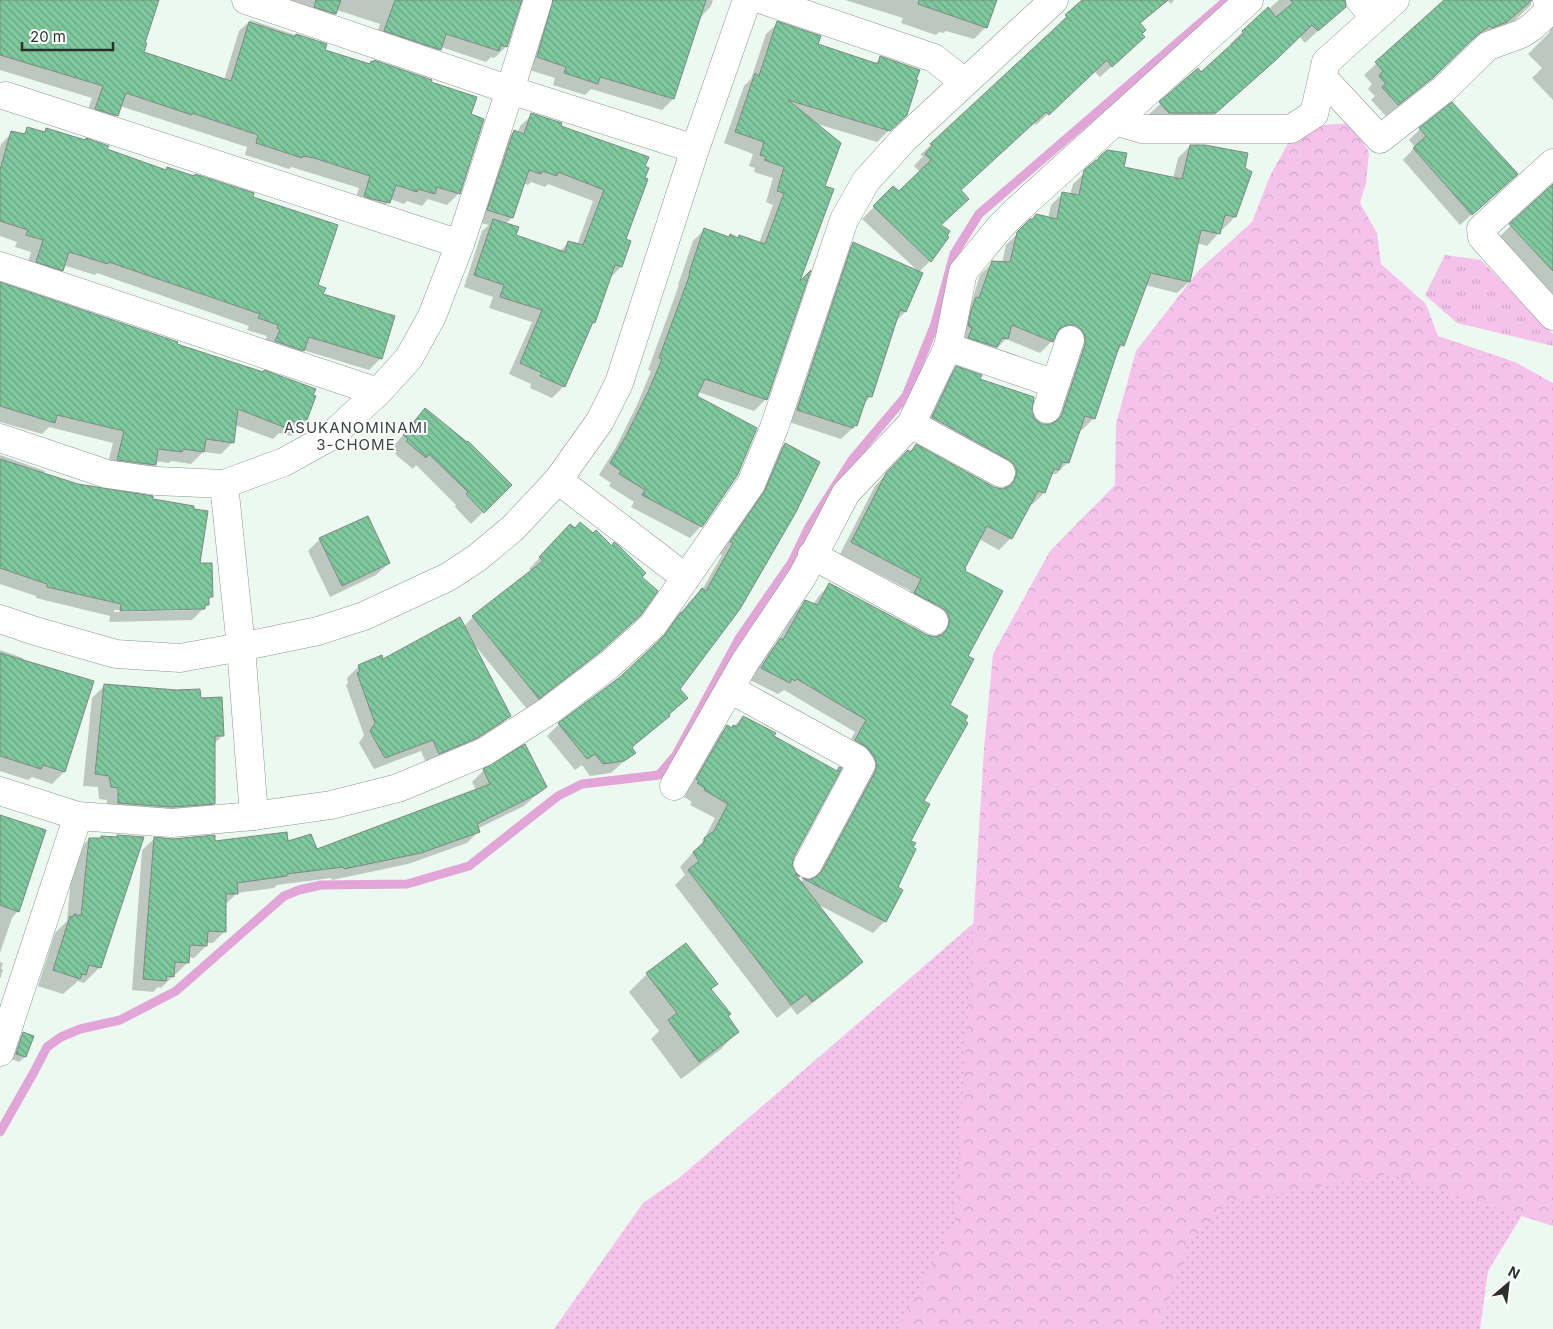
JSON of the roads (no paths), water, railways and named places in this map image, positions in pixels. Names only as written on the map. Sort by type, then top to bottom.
[{"type":"street","points":[[246,0],[510,90],[695,149]]},
{"type":"street","points":[[0,438],[107,474],[156,481],[224,484],[284,462],[331,436],[378,392],[409,358],[432,316],[460,244],[538,0]]},
{"type":"street","points":[[0,619],[116,654],[180,658],[318,631],[364,616],[448,577],[477,558],[513,528],[558,480],[600,421],[619,383],[695,149],[747,0]]},
{"type":"street","points":[[763,0],[934,58],[964,82]]},
{"type":"street","points":[[0,791],[78,816],[172,823],[254,816],[331,805],[398,788],[484,752],[550,710],[609,665],[653,625],[751,484],[774,428],[844,220],[866,181],[904,139],[1054,0]]},
{"type":"street","points":[[674,786],[745,662],[802,577],[846,493],[911,424],[948,347],[963,272],[1000,227],[1017,210],[1249,0]]},
{"type":"street","points":[[1323,78],[1380,139],[1444,88],[1488,46],[1522,34],[1532,27],[1549,11],[1550,3],[1547,0]]},
{"type":"street","points":[[1115,121],[1142,128],[1292,129],[1314,114],[1326,62],[1377,6]]},
{"type":"street","points":[[2,102],[460,244]]},
{"type":"street","points":[[1553,163],[1481,229],[1482,237],[1553,316]]},
{"type":"street","points":[[0,266],[378,392]]},
{"type":"street","points":[[948,347],[1051,396],[1070,340]]},
{"type":"street","points":[[911,424],[1001,473]]},
{"type":"street","points":[[558,480],[686,578]]},
{"type":"street","points":[[224,484],[241,647],[254,816]]},
{"type":"street","points":[[812,556],[934,621]]},
{"type":"street","points":[[730,688],[857,759],[861,765],[808,864]]},
{"type":"street","points":[[0,1052],[78,816]]},
{"type":"waterway","points":[[0,1132],[47,1047],[61,1037],[80,1029],[120,1020],[176,991],[284,896],[321,885],[407,884],[469,866],[558,796],[582,784],[659,775],[676,755],[740,637],[792,562],[809,527],[852,460],[906,396],[935,324],[954,254],[979,214],[1227,0]]},
{"type":"district","name":"ASUKANOMINAMI 3-CHOME","points":[[356,436]]}]
